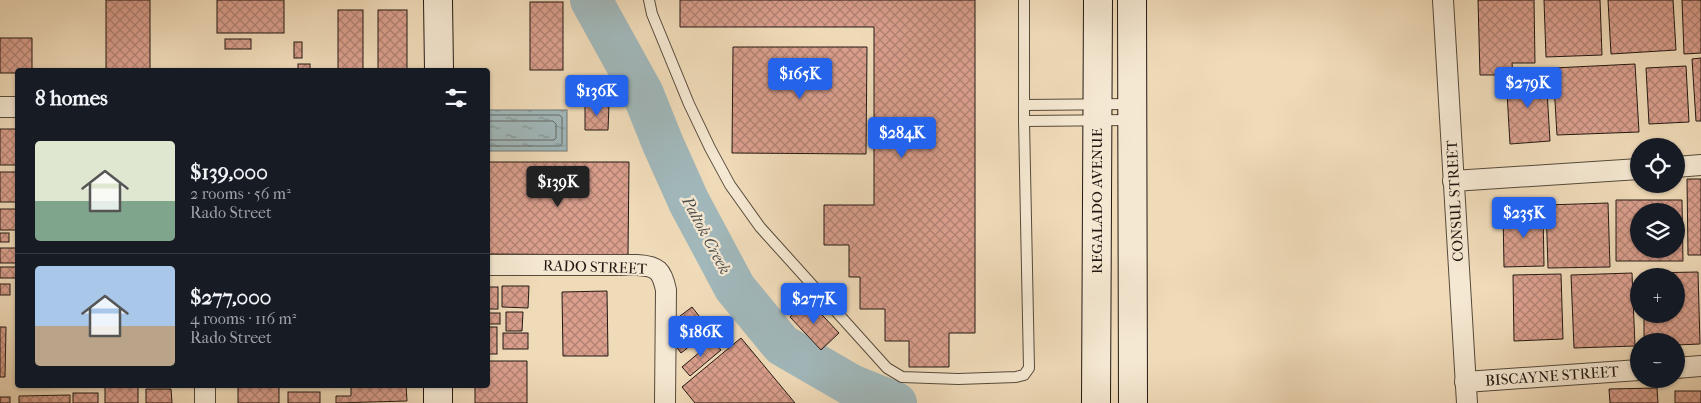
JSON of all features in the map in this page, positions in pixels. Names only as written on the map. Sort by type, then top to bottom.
[{"type":"main road","points":[[438,0],[439,68]]},
{"type":"main road","name":"REGALADO AVENUE","points":[[1096,402],[1098,0]]},
{"type":"main road","points":[[1132,0],[1133,402]]},
{"type":"main road","points":[[438,388],[438,403]]},
{"type":"street","name":"CONSUL STREET","points":[[1442,0],[1467,403]]},
{"type":"street","points":[[0,107],[15,107]]},
{"type":"street","points":[[1685,166],[1701,165]]},
{"type":"street","points":[[1454,181],[1630,170]]},
{"type":"street","name":"RADO STREET","points":[[490,265],[647,265],[658,270],[663,277],[666,290],[666,403]]},
{"type":"street","points":[[1685,367],[1701,366]]},
{"type":"street","name":"BISCAYNE STREET","points":[[1465,382],[1630,371]]},
{"type":"street","points":[[205,388],[205,403]]},
{"type":"lane","points":[[649,0],[652,14],[689,104],[710,148],[730,185],[760,227],[887,368],[902,377],[958,379],[1016,377],[1024,375],[1029,368],[1024,121],[1024,0]]},
{"type":"lane","points":[[1024,105],[1097,112],[1132,112]]},
{"type":"lane","points":[[1024,121],[1097,112],[1132,112]]},
{"type":"water","points":[[490,110],[567,110],[567,151],[490,151]]},
{"type":"building","points":[[106,0],[150,0],[150,68],[106,68]]},
{"type":"building","points":[[217,0],[284,0],[284,33],[217,33]]},
{"type":"building","points":[[680,0],[975,0],[975,333],[949,333],[949,367],[909,367],[909,341],[885,341],[885,309],[860,309],[860,277],[849,277],[849,245],[824,245],[824,205],[874,205],[874,27],[680,27]]},
{"type":"building","points":[[1478,0],[1534,0],[1535,63],[1512,63],[1513,75],[1480,75]]},
{"type":"building","points":[[1544,0],[1600,0],[1602,55],[1546,57]]},
{"type":"building","points":[[1608,0],[1673,0],[1676,50],[1611,54]]},
{"type":"building","points":[[1682,0],[1701,0],[1701,53],[1684,54]]},
{"type":"building","points":[[530,2],[563,2],[563,70],[530,70]]},
{"type":"building","points":[[338,10],[363,10],[363,68],[338,68]]},
{"type":"building","points":[[378,10],[407,10],[407,68],[378,68]]},
{"type":"building","points":[[0,38],[32,38],[32,68],[15,68],[15,73],[0,73]]},
{"type":"building","points":[[225,39],[251,39],[251,49],[225,49]]},
{"type":"building","points":[[294,42],[302,42],[302,58],[294,58]]},
{"type":"building","points":[[733,47],[867,47],[866,154],[732,153]]},
{"type":"building","points":[[1701,58],[1701,121],[1696,121],[1692,59]]},
{"type":"building","points":[[298,64],[310,64],[310,68],[298,68]]},
{"type":"building","points":[[1635,64],[1639,132],[1557,135],[1553,68]]},
{"type":"building","points":[[1686,66],[1689,122],[1649,124],[1646,68]]},
{"type":"building","points":[[1546,74],[1550,141],[1510,144],[1506,76]]},
{"type":"building","points":[[585,104],[609,105],[608,130],[585,130]]},
{"type":"building","points":[[0,129],[15,129],[15,165],[0,165]]},
{"type":"building","points":[[490,162],[629,162],[628,255],[490,254]]},
{"type":"building","points":[[0,172],[15,172],[15,202],[0,202]]},
{"type":"building","points":[[1687,179],[1701,179],[1701,255],[1688,255]]},
{"type":"building","points":[[1616,200],[1682,200],[1682,203],[1630,203],[1630,258],[1683,258],[1683,261],[1616,261]]},
{"type":"building","points":[[1608,203],[1610,267],[1548,268],[1546,205]]},
{"type":"building","points":[[0,209],[15,209],[15,230],[0,230]]},
{"type":"building","points":[[1543,210],[1544,266],[1504,267],[1503,211]]},
{"type":"building","points":[[0,233],[9,233],[9,242],[0,242]]},
{"type":"building","points":[[0,248],[15,248],[15,263],[0,263]]},
{"type":"building","points":[[0,267],[15,267],[15,278],[0,278]]},
{"type":"building","points":[[1685,272],[1698,272],[1700,344],[1685,345],[1685,333],[1644,333],[1644,323],[1685,323]]},
{"type":"building","points":[[1630,273],[1630,323],[1634,323],[1634,333],[1630,333],[1630,346],[1574,348],[1571,275]]},
{"type":"building","points":[[1561,274],[1563,339],[1514,341],[1513,275]]},
{"type":"building","points":[[0,284],[10,284],[10,295],[0,295]]},
{"type":"building","points":[[502,286],[529,286],[528,308],[502,307]]},
{"type":"building","points":[[490,287],[498,287],[498,309],[490,309]]},
{"type":"building","points":[[607,291],[608,356],[563,356],[562,292]]},
{"type":"building","points":[[808,300],[839,333],[821,350],[790,317]]},
{"type":"building","points":[[692,307],[710,330],[681,353],[663,329]]},
{"type":"building","points":[[506,312],[523,312],[522,331],[506,331]]},
{"type":"building","points":[[490,313],[500,313],[500,324],[490,324]]},
{"type":"building","points":[[0,327],[6,327],[5,377],[0,377]]},
{"type":"building","points":[[490,327],[497,327],[497,354],[490,354]]},
{"type":"building","points":[[503,333],[528,333],[528,349],[503,349]]},
{"type":"building","points":[[741,338],[795,403],[695,403],[682,387]]},
{"type":"building","points":[[713,341],[721,350],[690,376],[682,367]]},
{"type":"building","points":[[490,361],[527,361],[527,403],[475,403],[475,388],[490,388]]},
{"type":"building","points":[[105,388],[138,388],[138,403],[105,403]]},
{"type":"building","points":[[238,388],[279,388],[279,403],[238,403]]},
{"type":"building","points":[[351,388],[406,388],[407,401],[336,403],[336,396],[351,396]]},
{"type":"building","points":[[1657,388],[1658,403],[1610,403],[1609,389]]},
{"type":"building","points":[[146,389],[171,389],[172,403],[146,403]]},
{"type":"building","points":[[1675,391],[1701,391],[1701,403],[1675,403]]},
{"type":"building","points":[[288,392],[320,392],[320,403],[288,403]]},
{"type":"building","points":[[73,393],[98,393],[98,403],[73,403]]},
{"type":"building","points":[[70,395],[70,403],[19,403],[19,396]]},
{"type":"building","points":[[0,397],[10,397],[10,403],[0,403]]},
{"type":"waterway","name":"Paltok Creek","points":[[591,0],[643,94],[689,202],[735,288],[782,345],[851,385],[896,403]]}]
